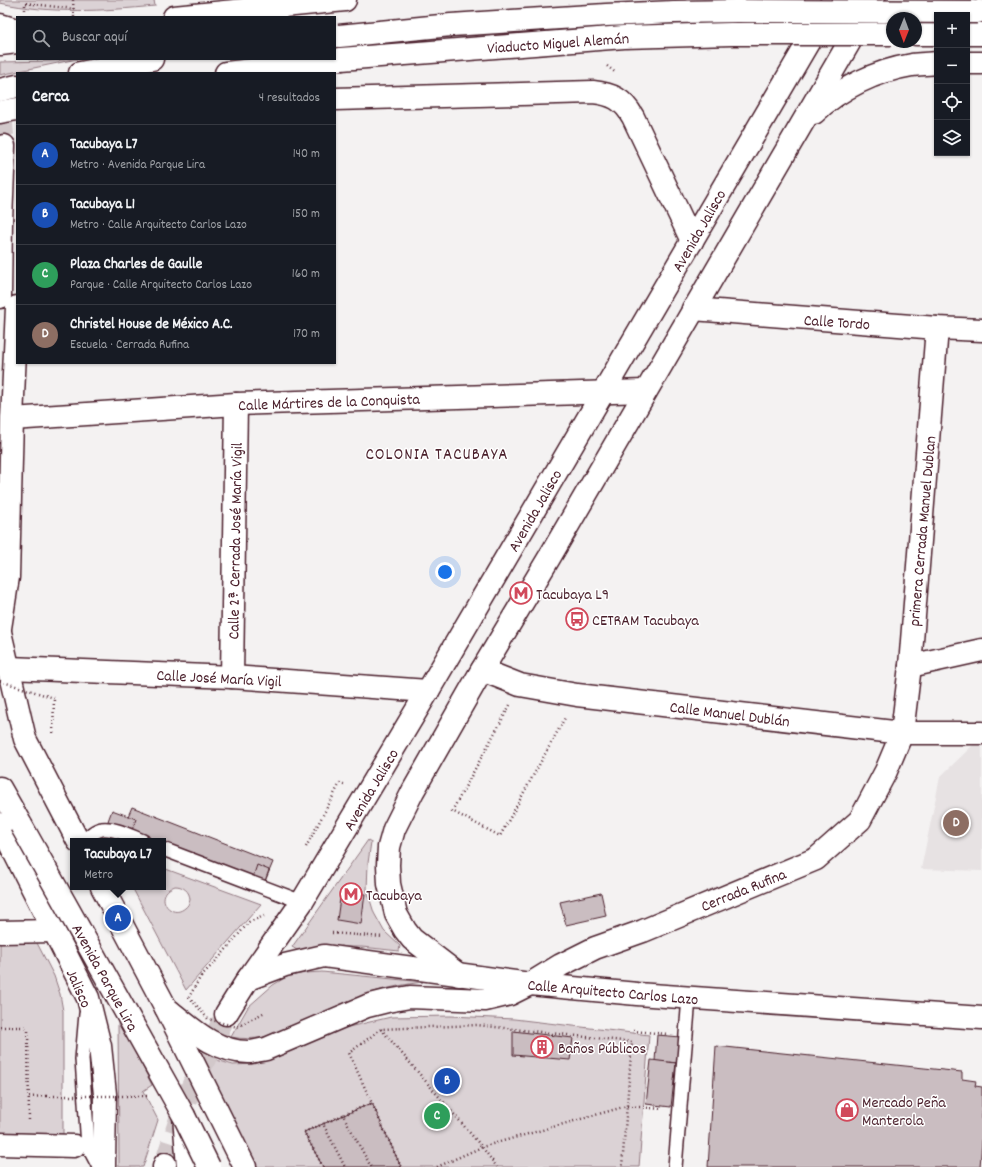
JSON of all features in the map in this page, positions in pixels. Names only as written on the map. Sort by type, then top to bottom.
[{"type":"main road","points":[[184,16],[345,0]]},
{"type":"main road","name":"Avenida Jalisco","points":[[226,1014],[248,979],[302,902],[428,691],[833,0]]},
{"type":"main road","points":[[459,975],[412,939],[404,930],[396,914],[389,884],[388,859],[389,847],[394,829],[413,791],[482,670],[549,558],[874,0]]},
{"type":"main road","name":"Viaducto Miguel Alemán","points":[[337,36],[459,25],[674,12],[979,12]]},
{"type":"main road","points":[[0,25],[16,30]]},
{"type":"main road","name":"Viaducto Miguel Alemán","points":[[336,60],[632,36],[731,34],[886,34]]},
{"type":"main road","points":[[922,34],[934,34]]},
{"type":"main road","points":[[0,44],[16,42]]},
{"type":"main road","points":[[85,72],[146,60]]},
{"type":"main road","name":"Viaducto Miguel Alemán","points":[[240,72],[268,70],[335,60]]},
{"type":"main road","points":[[802,124],[844,90],[865,80],[900,68],[934,63]]},
{"type":"main road","points":[[970,63],[982,63]]},
{"type":"main road","points":[[0,90],[16,86]]},
{"type":"main road","points":[[336,99],[593,92],[605,93],[623,103],[634,116],[692,241]]},
{"type":"main road","points":[[0,112],[16,109]]},
{"type":"main road","points":[[0,297],[4,146]]},
{"type":"main road","name":"Calle Tordo","points":[[693,310],[982,330]]},
{"type":"main road","name":"primera Cerrada Manuel Dublan","points":[[902,733],[910,666],[937,328]]},
{"type":"main road","points":[[0,628],[8,577],[16,329]]},
{"type":"main road","name":"Calle Mártires de la Conquista","points":[[12,418],[236,404],[646,392]]},
{"type":"main road","name":"Calle 2ª Cerrada José María Vigil","points":[[232,677],[236,404]]},
{"type":"main road","points":[[0,632],[4,674],[25,739],[76,838]]},
{"type":"main road","points":[[910,666],[982,650]]},
{"type":"main road","name":"Calle Manuel Dublán","points":[[482,670],[520,686],[577,695],[902,733],[982,733]]},
{"type":"main road","name":"Calle José María Vigil","points":[[4,674],[232,677],[428,691]]},
{"type":"main road","name":"Cerrada Rufina","points":[[166,1008],[201,1036],[215,1044],[230,1050],[250,1052],[266,1049],[367,1006],[387,1001],[410,998],[485,1000],[510,994],[561,965],[595,948],[644,930],[816,859],[860,820],[886,771],[902,733]]},
{"type":"main road","name":"Avenida Parque Lira","points":[[0,788],[11,824],[184,1116],[209,1167]]},
{"type":"main road","name":"Jalisco","points":[[11,824],[53,931],[88,998],[100,1046],[105,1094],[104,1167]]},
{"type":"main road","points":[[104,890],[166,1008],[245,1167]]},
{"type":"main road","points":[[0,932],[53,931]]},
{"type":"main road","name":"Calle Arquitecto Carlos Lazo","points":[[248,979],[285,965],[324,956],[530,984],[689,998],[982,1018]]},
{"type":"main road","points":[[184,1116],[188,1167]]},
{"type":"main road","points":[[0,1144],[74,1146]]},
{"type":"lane","points":[[87,838],[90,834],[102,829],[115,830],[135,838]]},
{"type":"lane","points":[[166,850],[302,902]]},
{"type":"lane","points":[[88,998],[82,1059],[88,1146],[99,1167]]},
{"type":"lane","points":[[676,1167],[689,998]]},
{"type":"path","points":[[73,0],[74,16]]},
{"type":"path","points":[[25,3],[74,9]]},
{"type":"path","points":[[4,674],[54,698],[53,733]]},
{"type":"path","points":[[520,686],[452,812],[500,836],[577,695]]},
{"type":"path","points":[[264,1012],[237,1027],[208,1019],[189,997],[201,976],[218,959],[249,922],[268,914]]},
{"type":"path","points":[[331,933],[388,937]]},
{"type":"path","points":[[402,1167],[349,1053],[381,1029],[477,1025],[632,1042],[622,1167]]},
{"type":"path","points":[[0,1027],[28,1027],[30,1112]]},
{"type":"path","points":[[381,1029],[482,1147],[497,1167]]},
{"type":"path","points":[[633,1031],[686,1036]]},
{"type":"path","points":[[29,1097],[150,1096]]},
{"type":"path","points":[[323,1167],[304,1132],[372,1102]]},
{"type":"path","points":[[437,1167],[482,1147],[627,1106],[680,1110]]},
{"type":"path","points":[[343,1115],[371,1167]]},
{"type":"path","points":[[323,1124],[345,1167]]},
{"type":"shaded area","points":[[0,0],[154,0],[155,6],[97,10],[58,10],[38,9],[0,3]]},
{"type":"shaded area","points":[[72,60],[0,75],[0,62]]},
{"type":"shaded area","points":[[974,744],[982,744],[982,871],[921,869],[940,777]]},
{"type":"shaded area","points":[[368,840],[371,842],[368,863],[367,890],[374,913],[384,931],[400,946],[399,951],[362,947],[321,947],[297,950],[292,947]]},
{"type":"shaded area","points":[[166,869],[261,904],[186,990],[134,890],[166,890]],"holes":[[[175,886],[183,888],[190,897],[188,905],[179,911],[169,909],[164,900],[168,890]]]},
{"type":"shaded area","points":[[36,941],[54,976],[60,994],[63,1011],[63,1134],[0,1133],[0,942]]},
{"type":"shaded area","points":[[322,972],[423,982],[388,988],[362,996],[279,1033],[248,1039],[231,1037],[248,1007],[273,985],[288,976]]},
{"type":"shaded area","points":[[451,1016],[514,1019],[649,1035],[639,1167],[258,1167],[192,1045],[203,1053],[217,1060],[233,1065],[254,1064],[340,1029],[391,1017]]},
{"type":"shaded area","points":[[118,1019],[152,1085],[143,1091],[158,1120],[143,1167],[119,1167]]},
{"type":"building","points":[[132,807],[273,862],[261,891],[166,853],[166,838],[128,838],[120,835]]},
{"type":"building","points":[[112,810],[136,819],[132,830],[108,821]]},
{"type":"building","points":[[257,865],[269,870],[265,881],[253,877]]},
{"type":"building","points":[[341,891],[365,894],[361,924],[337,920]]},
{"type":"building","points":[[601,893],[606,916],[566,925],[560,902]]},
{"type":"building","name":"Baños Públicos","points":[[513,1031],[573,1038],[570,1060],[513,1055]]},
{"type":"building","points":[[657,1035],[681,1037],[678,1063],[655,1061]]},
{"type":"building","name":"Mercado Peña Manterola","points":[[716,1046],[962,1072],[962,1079],[976,1081],[975,1086],[982,1087],[982,1141],[980,1167],[708,1167]]},
{"type":"building","points":[[651,1060],[676,1063],[671,1107],[646,1104]]},
{"type":"building","points":[[372,1103],[401,1167],[323,1167],[304,1132]]},
{"type":"tunnel","points":[[0,114],[4,146]]},
{"type":"tunnel","points":[[165,1164],[188,1095],[226,1014]]},
{"type":"place","name":"Tacubaya L9","points":[[521,593]]},
{"type":"place","name":"CETRAM Tacubaya","points":[[577,619]]},
{"type":"place","name":"Christel House de México A.C.","points":[[956,823]]},
{"type":"place","name":"Tacubaya","points":[[351,894]]},
{"type":"place","name":"Tacubaya L7","points":[[118,918]]},
{"type":"place","name":"Baños Públicos","points":[[542,1047]]},
{"type":"place","name":"Tacubaya L1","points":[[447,1081]]},
{"type":"place","name":"Mercado Peña Manterola","points":[[847,1110]]},
{"type":"place","name":"Plaza Charles de Gaulle","points":[[437,1116]]},
{"type":"district","name":"COLONIA TACUBAYA","points":[[437,453]]}]
